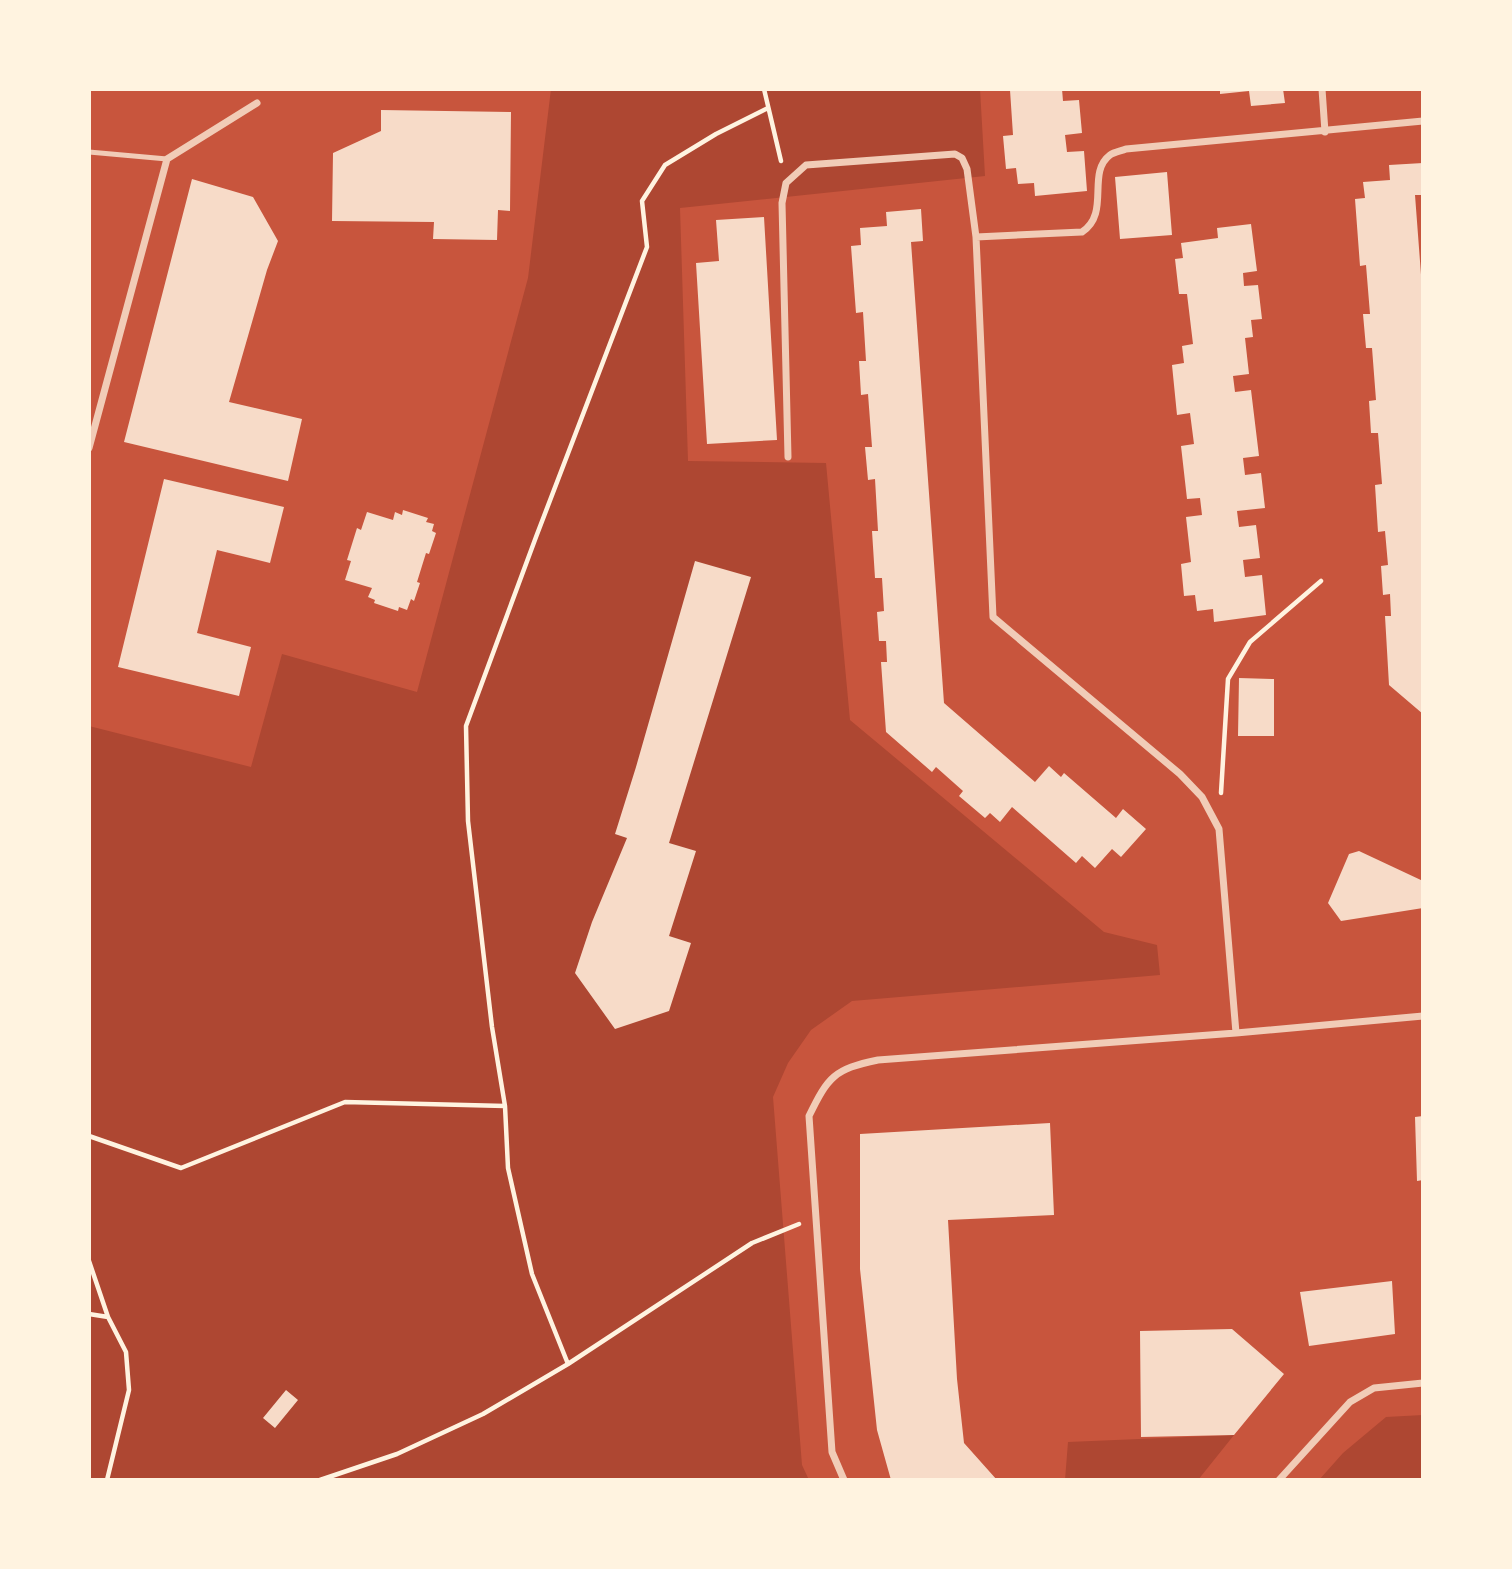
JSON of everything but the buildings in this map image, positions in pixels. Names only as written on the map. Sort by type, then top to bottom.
[{"type":"street","points":[[1322,89],[1325,132]]},
{"type":"street","points":[[89,448],[167,159],[257,103]]},
{"type":"street","points":[[976,237],[1082,232],[1096,219],[1100,166],[1110,154],[1118,151],[1423,121]]},
{"type":"street","points":[[788,457],[782,203],[786,183],[806,165],[955,154],[962,158],[967,169],[976,237],[993,617],[1180,774],[1202,797],[1219,829],[1236,1033]]},
{"type":"street","points":[[844,1480],[832,1452],[809,1116],[824,1084],[850,1065],[877,1060],[1423,1016]]},
{"type":"street","points":[[1279,1480],[1350,1402],[1374,1388],[1423,1383]]},
{"type":"lane","points":[[89,152],[167,159]]},
{"type":"path","points":[[764,89],[786,183]]},
{"type":"path","points":[[568,1364],[532,1274],[508,1168],[505,1106],[492,1027],[468,821],[466,726],[647,247],[642,201],[665,165],[768,107]]},
{"type":"path","points":[[1219,829],[1228,679],[1250,642],[1321,580]]},
{"type":"path","points":[[89,1136],[181,1168],[345,1102],[505,1106]]},
{"type":"path","points":[[320,1480],[397,1454],[483,1414],[568,1364],[752,1243],[815,1218]]},
{"type":"path","points":[[89,1261],[108,1317],[126,1352],[129,1390],[107,1480]]},
{"type":"path","points":[[89,1314],[108,1317]]},
{"type":"shaded area","points":[[551,89],[980,89],[985,176],[680,208],[688,461],[826,463],[850,720],[1104,932],[1157,945],[1160,975],[852,1001],[811,1030],[788,1063],[773,1097],[802,1465],[809,1480],[89,1480],[89,726],[251,767],[282,654],[417,692],[528,278]]},
{"type":"shaded area","points":[[1423,1415],[1423,1480],[1319,1480],[1343,1453],[1386,1417]]},
{"type":"shaded area","points":[[1234,1435],[1198,1480],[1065,1480],[1068,1442]]}]
